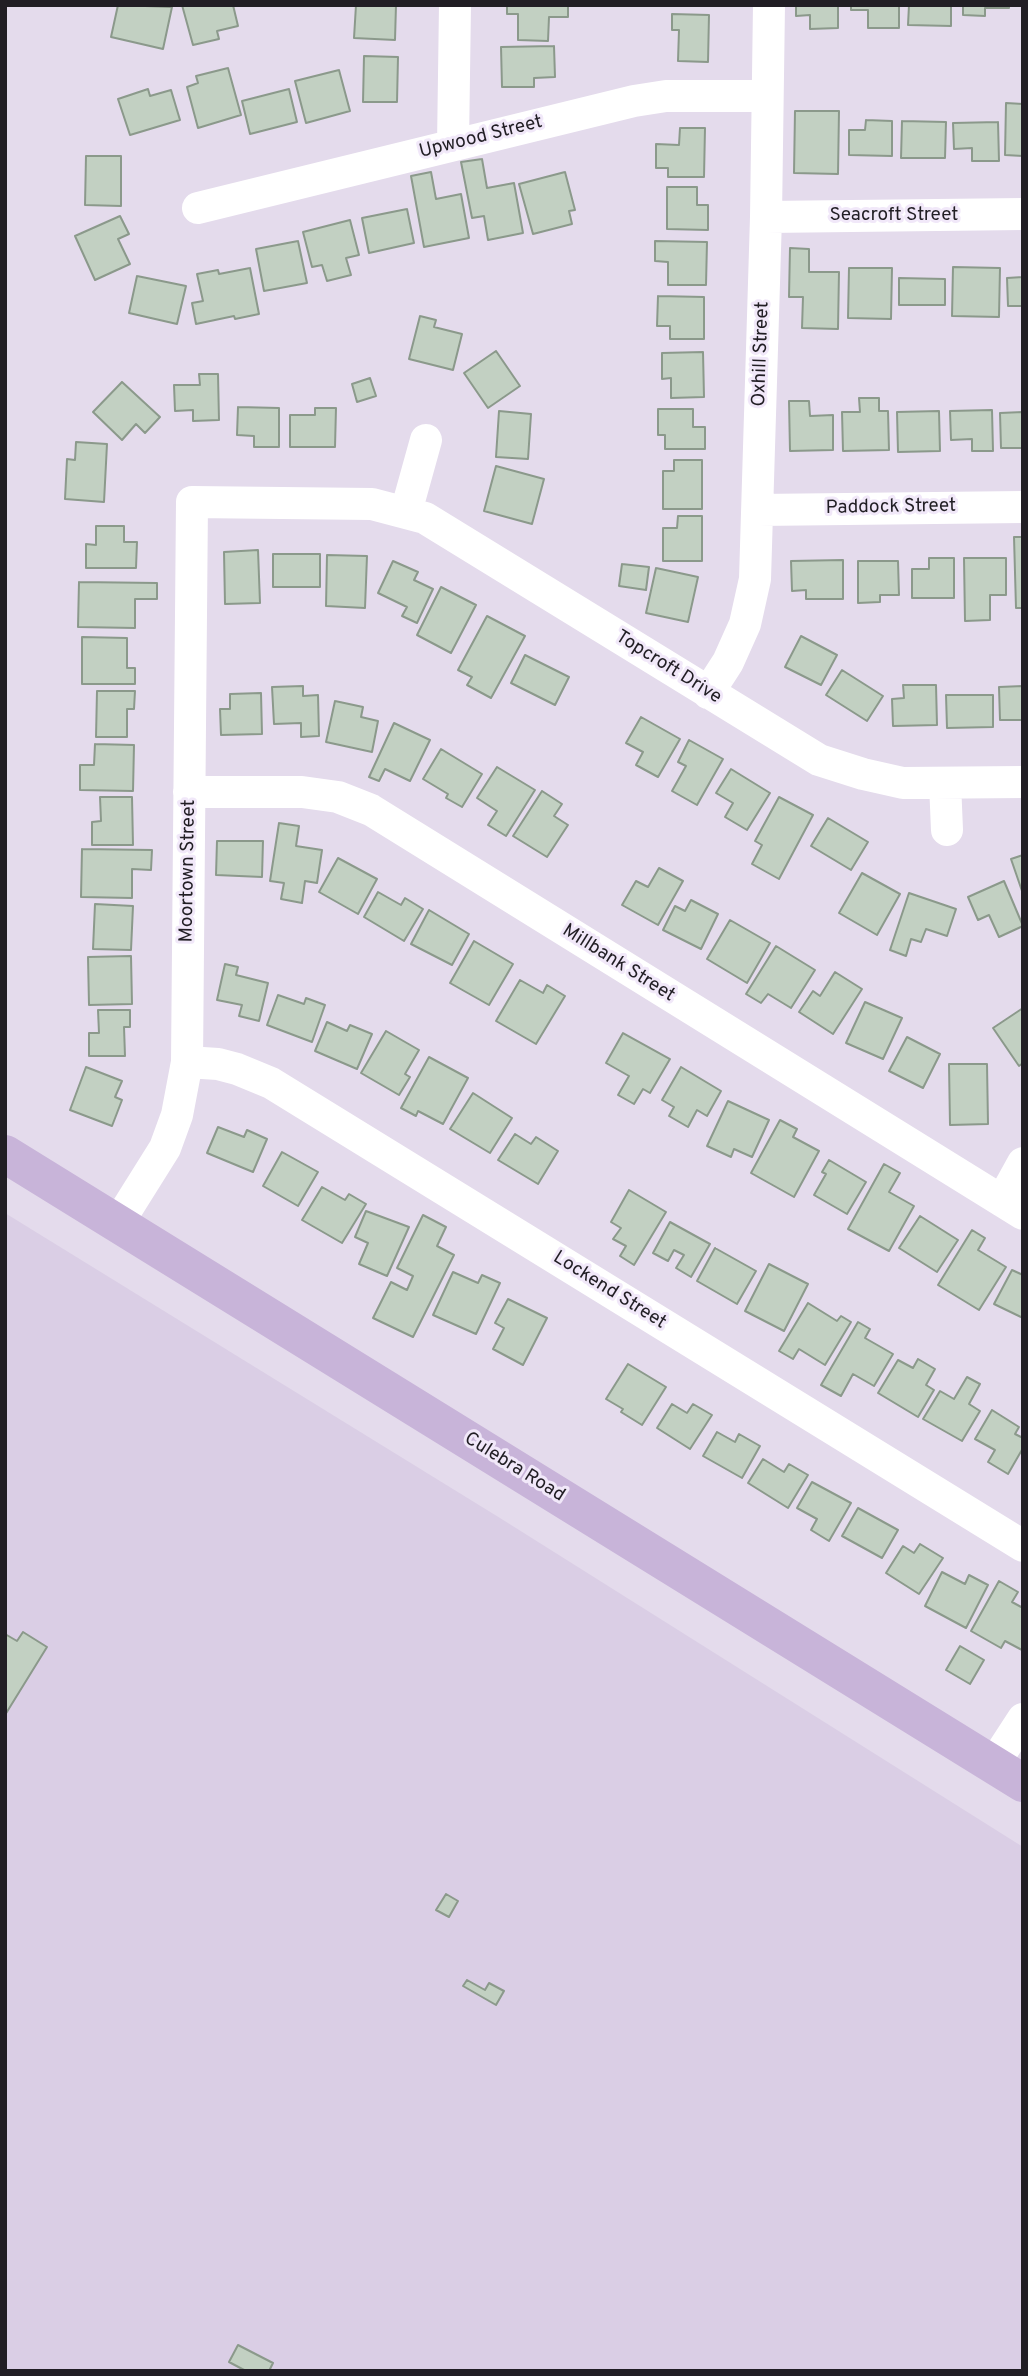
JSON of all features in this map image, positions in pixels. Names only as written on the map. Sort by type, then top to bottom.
[{"type":"main road","name":"Culebra Road","points":[[5,1154],[1008,1774]]},
{"type":"street","points":[[453,145],[455,5]]},
{"type":"street","name":"Oxhill Street","points":[[708,693],[728,662],[745,624],[755,579],[766,217],[769,5]]},
{"type":"street","name":"Upwood Street","points":[[198,208],[634,101],[666,96],[767,96]]},
{"type":"street","name":"Seacroft Street","points":[[766,217],[1023,215]]},
{"type":"street","points":[[406,512],[426,440]]},
{"type":"street","name":"Topcroft Drive","points":[[192,502],[372,504],[425,518],[819,760],[903,783],[1023,782]]},
{"type":"street","name":"Moortown Street","points":[[118,1223],[165,1148],[180,1103],[187,1062],[192,502]]},
{"type":"street","name":"Paddock Street","points":[[758,510],[1023,507]]},
{"type":"street","points":[[945,783],[947,830]]},
{"type":"street","name":"Millbank Street","points":[[189,792],[302,792],[338,797],[371,810],[1013,1208]]},
{"type":"street","name":"Lockend Street","points":[[187,1062],[218,1064],[271,1083],[1023,1546]]},
{"type":"street","points":[[1013,1208],[1023,1163]]},
{"type":"street","points":[[1008,1774],[1023,1719]]},
{"type":"shaded area","points":[[5,1213],[500,1518],[1023,1847],[1023,2371],[5,2371]]},
{"type":"building","points":[[118,5],[172,7],[163,49],[111,37]]},
{"type":"building","points":[[182,5],[233,5],[238,26],[217,31],[219,39],[193,45]]},
{"type":"building","points":[[356,5],[396,5],[395,40],[354,38]]},
{"type":"building","points":[[507,5],[568,5],[568,17],[549,17],[548,41],[518,40],[518,14],[507,14]]},
{"type":"building","points":[[796,5],[838,5],[838,28],[810,29],[810,15],[796,16]]},
{"type":"building","points":[[851,5],[899,5],[899,28],[868,28],[868,10],[851,10]]},
{"type":"building","points":[[909,5],[951,5],[951,26],[908,25]]},
{"type":"building","points":[[963,5],[1009,5],[1009,8],[985,8],[985,16],[963,15]]},
{"type":"building","points":[[672,14],[709,15],[708,62],[678,61],[679,30],[672,30]]},
{"type":"building","points":[[554,46],[555,77],[534,78],[534,87],[502,87],[501,47]]},
{"type":"building","points":[[364,56],[398,57],[397,102],[363,102]]},
{"type":"building","points":[[228,68],[241,115],[198,128],[187,87],[198,83],[196,76]]},
{"type":"building","points":[[339,70],[350,111],[306,123],[295,81]]},
{"type":"building","points":[[148,89],[150,96],[171,90],[180,120],[130,135],[118,99]]},
{"type":"building","points":[[289,89],[297,122],[250,134],[242,101]]},
{"type":"building","points":[[1006,103],[1023,104],[1023,156],[1005,155]]},
{"type":"building","points":[[795,111],[839,111],[838,174],[794,173]]},
{"type":"building","points":[[866,120],[892,121],[892,156],[849,155],[849,130],[865,130]]},
{"type":"building","points":[[902,121],[946,122],[945,158],[901,158]]},
{"type":"building","points":[[998,122],[999,161],[972,161],[972,148],[954,149],[953,123]]},
{"type":"building","points":[[680,128],[705,128],[704,177],[668,177],[668,168],[656,168],[656,144],[679,145]]},
{"type":"building","points":[[86,156],[121,156],[121,206],[85,205]]},
{"type":"building","points":[[482,159],[487,188],[514,183],[523,233],[488,240],[484,216],[472,218],[461,162]]},
{"type":"building","points":[[431,172],[436,199],[461,194],[469,238],[424,247],[411,176]]},
{"type":"building","points":[[565,172],[575,210],[569,211],[572,224],[533,234],[519,184]]},
{"type":"building","points":[[667,187],[697,187],[697,205],[708,205],[708,230],[667,229]]},
{"type":"building","points":[[407,209],[414,243],[369,253],[362,218]]},
{"type":"building","points":[[120,216],[129,234],[118,239],[130,264],[95,280],[75,236]]},
{"type":"building","points":[[350,220],[359,255],[346,258],[351,275],[327,281],[322,265],[312,267],[303,232]]},
{"type":"building","points":[[298,241],[307,283],[264,291],[256,249]]},
{"type":"building","points":[[655,241],[707,242],[706,285],[668,285],[668,262],[655,261]]},
{"type":"building","points":[[790,248],[809,249],[809,272],[839,272],[838,329],[802,328],[803,297],[789,297]]},
{"type":"building","points":[[953,267],[1000,268],[999,317],[952,316]]},
{"type":"building","points":[[250,268],[259,314],[196,324],[192,303],[203,301],[197,274],[218,270],[219,274]]},
{"type":"building","points":[[849,268],[892,268],[891,319],[848,318]]},
{"type":"building","points":[[137,276],[186,286],[177,324],[129,313]]},
{"type":"building","points":[[1023,277],[1023,306],[1008,306],[1007,278]]},
{"type":"building","points":[[899,278],[945,279],[945,305],[899,305]]},
{"type":"building","points":[[658,296],[704,297],[704,339],[670,339],[670,326],[657,326]]},
{"type":"building","points":[[420,316],[436,320],[434,327],[462,334],[453,370],[409,359]]},
{"type":"building","points":[[496,351],[520,386],[488,408],[464,373]]},
{"type":"building","points":[[703,352],[704,397],[671,398],[671,378],[662,379],[662,353]]},
{"type":"building","points":[[199,374],[218,374],[219,420],[193,421],[193,410],[175,411],[174,385],[200,385]]},
{"type":"building","points":[[370,378],[376,396],[357,402],[352,384]]},
{"type":"building","points":[[122,382],[160,417],[145,433],[136,424],[122,440],[93,412]]},
{"type":"building","points":[[859,398],[879,398],[879,411],[888,411],[889,450],[843,451],[842,412],[860,412]]},
{"type":"building","points":[[789,401],[809,401],[810,416],[833,415],[833,450],[790,451]]},
{"type":"building","points":[[238,407],[279,408],[279,447],[254,447],[254,436],[237,435]]},
{"type":"building","points":[[315,408],[336,408],[335,447],[290,447],[290,415],[315,415]]},
{"type":"building","points":[[658,409],[693,409],[693,427],[705,427],[705,449],[665,449],[665,435],[658,435]]},
{"type":"building","points":[[992,410],[993,451],[972,451],[972,439],[951,440],[950,411]]},
{"type":"building","points":[[499,411],[531,414],[528,459],[496,457]]},
{"type":"building","points":[[939,411],[940,451],[898,452],[897,412]]},
{"type":"building","points":[[1023,412],[1023,448],[1001,448],[1000,413]]},
{"type":"building","points":[[76,442],[107,444],[104,502],[65,499],[67,459],[75,460]]},
{"type":"building","points":[[674,460],[702,460],[702,509],[663,509],[663,471],[674,471]]},
{"type":"building","points":[[496,466],[544,479],[532,524],[484,511]]},
{"type":"building","points":[[678,516],[702,516],[702,561],[663,561],[663,528],[677,528]]},
{"type":"building","points":[[96,526],[124,526],[124,542],[137,542],[136,568],[86,568],[86,544],[96,545]]},
{"type":"building","points":[[1014,537],[1023,537],[1023,608],[1016,608]]},
{"type":"building","points":[[258,550],[260,603],[225,604],[224,552]]},
{"type":"building","points":[[273,554],[320,554],[320,587],[273,587]]},
{"type":"building","points":[[327,555],[367,556],[365,608],[326,606]]},
{"type":"building","points":[[929,558],[954,558],[954,598],[912,598],[912,569],[929,569]]},
{"type":"building","points":[[964,558],[1006,558],[1006,595],[990,595],[990,620],[965,621]]},
{"type":"building","points":[[843,560],[843,599],[806,599],[806,590],[792,591],[791,561]]},
{"type":"building","points":[[393,561],[418,572],[414,580],[433,589],[417,623],[402,616],[407,607],[378,593]]},
{"type":"building","points":[[858,561],[898,561],[899,595],[880,595],[880,602],[858,603]]},
{"type":"building","points":[[622,564],[649,567],[646,590],[619,586]]},
{"type":"building","points":[[656,568],[698,577],[688,622],[646,613]]},
{"type":"building","points":[[79,582],[157,583],[157,599],[135,599],[135,628],[78,627]]},
{"type":"building","points":[[441,587],[476,605],[451,653],[417,635]]},
{"type":"building","points":[[487,616],[525,636],[491,698],[467,685],[472,677],[458,670]]},
{"type":"building","points":[[801,636],[837,655],[821,685],[785,667]]},
{"type":"building","points":[[82,637],[127,638],[127,668],[135,668],[135,684],[82,684]]},
{"type":"building","points":[[525,655],[569,677],[555,705],[511,683]]},
{"type":"building","points":[[842,670],[883,696],[867,721],[826,695]]},
{"type":"building","points":[[903,685],[936,685],[937,725],[893,726],[892,699],[904,698]]},
{"type":"building","points":[[303,686],[303,696],[318,695],[319,736],[301,737],[301,723],[274,724],[272,687]]},
{"type":"building","points":[[1023,686],[1023,720],[1000,720],[999,687]]},
{"type":"building","points":[[97,691],[135,691],[134,709],[127,709],[127,737],[96,737]]},
{"type":"building","points":[[261,693],[262,734],[221,735],[220,709],[230,709],[230,694]]},
{"type":"building","points":[[946,695],[993,695],[993,727],[947,728]]},
{"type":"building","points":[[335,701],[363,707],[361,717],[378,721],[372,752],[326,742]]},
{"type":"building","points":[[641,717],[680,739],[658,777],[636,765],[643,752],[626,743]]},
{"type":"building","points":[[394,723],[430,740],[410,781],[385,769],[379,781],[369,777]]},
{"type":"building","points":[[689,740],[723,759],[697,805],[672,791],[686,766],[678,762]]},
{"type":"building","points":[[95,744],[134,745],[133,791],[80,790],[80,765],[94,765]]},
{"type":"building","points":[[441,749],[482,774],[462,807],[446,798],[448,794],[423,779]]},
{"type":"building","points":[[497,767],[535,790],[506,836],[488,825],[497,811],[477,798]]},
{"type":"building","points":[[731,769],[770,793],[747,830],[725,817],[733,803],[716,793]]},
{"type":"building","points":[[542,791],[562,804],[554,816],[568,825],[547,857],[513,836]]},
{"type":"building","points":[[100,797],[132,797],[133,845],[92,845],[92,822],[101,821]]},
{"type":"building","points":[[779,797],[813,815],[779,879],[752,864],[762,845],[755,841]]},
{"type":"building","points":[[828,818],[868,842],[851,870],[811,846]]},
{"type":"building","points":[[279,823],[299,826],[296,846],[322,850],[317,883],[305,881],[302,903],[281,899],[284,883],[270,881]]},
{"type":"building","points":[[217,841],[263,841],[262,877],[216,875]]},
{"type":"building","points":[[82,849],[152,850],[151,870],[132,869],[132,898],[81,897]]},
{"type":"building","points":[[1023,855],[1023,890],[1022,891],[1011,859]]},
{"type":"building","points":[[338,858],[377,879],[358,914],[319,892]]},
{"type":"building","points":[[659,868],[683,881],[658,925],[622,905],[636,881],[648,887]]},
{"type":"building","points":[[862,873],[900,894],[877,935],[839,913]]},
{"type":"building","points":[[1004,881],[1023,926],[999,937],[989,915],[978,920],[968,897]]},
{"type":"building","points":[[378,892],[401,905],[405,898],[423,909],[404,941],[364,917]]},
{"type":"building","points":[[909,893],[956,909],[947,936],[926,929],[921,942],[911,939],[906,956],[890,950]]},
{"type":"building","points":[[691,900],[718,914],[701,949],[663,930],[675,906],[685,911]]},
{"type":"building","points":[[95,904],[133,906],[131,950],[93,949]]},
{"type":"building","points":[[429,910],[469,934],[452,965],[411,944]]},
{"type":"building","points":[[730,920],[770,943],[747,983],[707,959]]},
{"type":"building","points":[[474,941],[513,964],[489,1005],[450,983]]},
{"type":"building","points":[[776,946],[815,970],[791,1008],[768,994],[761,1003],[746,994]]},
{"type":"building","points":[[131,956],[132,1004],[89,1005],[88,957]]},
{"type":"building","points":[[225,964],[238,967],[236,975],[268,983],[259,1021],[239,1016],[242,1005],[217,1000]]},
{"type":"building","points":[[835,972],[862,989],[833,1034],[799,1012],[813,991],[820,996]]},
{"type":"building","points":[[520,980],[543,993],[547,985],[565,996],[536,1044],[496,1021]]},
{"type":"building","points":[[278,995],[304,1004],[306,998],[325,1005],[312,1042],[267,1025]]},
{"type":"building","points":[[865,1002],[902,1018],[883,1059],[846,1043]]},
{"type":"building","points":[[1023,1008],[1023,1063],[1019,1066],[993,1028]]},
{"type":"building","points":[[98,1010],[130,1010],[130,1027],[124,1027],[125,1056],[89,1056],[89,1033],[99,1033]]},
{"type":"building","points":[[327,1022],[347,1031],[350,1025],[372,1034],[357,1069],[315,1051]]},
{"type":"building","points":[[386,1031],[419,1050],[405,1074],[410,1077],[399,1095],[361,1073]]},
{"type":"building","points":[[623,1033],[670,1059],[650,1093],[643,1089],[634,1104],[618,1095],[629,1076],[606,1063]]},
{"type":"building","points":[[907,1037],[940,1054],[923,1088],[889,1071]]},
{"type":"building","points":[[429,1057],[468,1078],[443,1124],[418,1111],[416,1116],[401,1108]]},
{"type":"building","points":[[949,1064],[987,1064],[988,1124],[950,1125]]},
{"type":"building","points":[[86,1067],[122,1081],[115,1097],[122,1100],[112,1126],[70,1110]]},
{"type":"building","points":[[681,1067],[721,1091],[707,1116],[697,1110],[688,1127],[669,1116],[674,1107],[662,1100]]},
{"type":"building","points":[[473,1093],[512,1118],[490,1153],[450,1129]]},
{"type":"building","points":[[728,1101],[769,1120],[752,1157],[734,1149],[731,1157],[707,1146]]},
{"type":"building","points":[[780,1120],[797,1129],[793,1137],[819,1151],[794,1197],[751,1173]]},
{"type":"building","points":[[218,1127],[244,1137],[247,1130],[267,1139],[253,1172],[207,1153]]},
{"type":"building","points":[[515,1134],[531,1144],[536,1137],[558,1151],[538,1184],[498,1160]]},
{"type":"building","points":[[282,1152],[318,1172],[298,1206],[263,1186]]},
{"type":"building","points":[[829,1160],[866,1182],[847,1214],[814,1195],[826,1174],[822,1172]]},
{"type":"building","points":[[884,1164],[900,1173],[889,1192],[914,1206],[889,1251],[848,1229]]},
{"type":"building","points":[[322,1187],[345,1200],[349,1194],[366,1204],[342,1243],[302,1220]]},
{"type":"building","points":[[629,1190],[666,1212],[634,1265],[620,1256],[626,1246],[613,1239],[621,1228],[611,1222]]},
{"type":"building","points":[[366,1211],[409,1227],[387,1276],[359,1264],[368,1243],[355,1237]]},
{"type":"building","points":[[423,1215],[446,1227],[437,1246],[454,1255],[413,1337],[373,1318],[391,1282],[407,1290],[413,1276],[397,1268]]},
{"type":"building","points":[[920,1216],[958,1240],[937,1272],[899,1248]]},
{"type":"building","points":[[670,1222],[710,1244],[691,1277],[676,1268],[684,1255],[674,1250],[668,1261],[653,1253]]},
{"type":"building","points":[[972,1230],[985,1238],[978,1250],[1006,1267],[979,1310],[938,1285]]},
{"type":"building","points":[[715,1248],[756,1271],[737,1304],[697,1281]]},
{"type":"building","points":[[769,1264],[808,1284],[784,1331],[745,1311]]},
{"type":"building","points":[[1012,1270],[1023,1275],[1023,1318],[994,1304]]},
{"type":"building","points":[[453,1272],[478,1283],[482,1275],[500,1283],[476,1334],[433,1315]]},
{"type":"building","points":[[508,1299],[547,1318],[523,1365],[493,1349],[504,1328],[495,1323]]},
{"type":"building","points":[[808,1303],[837,1321],[841,1316],[851,1322],[825,1365],[799,1349],[793,1359],[779,1351]]},
{"type":"building","points":[[858,1322],[870,1329],[865,1338],[893,1354],[874,1386],[853,1374],[841,1396],[821,1385]]},
{"type":"building","points":[[918,1359],[935,1369],[926,1385],[934,1390],[918,1417],[878,1393],[898,1360],[913,1368]]},
{"type":"building","points":[[628,1364],[666,1387],[642,1425],[606,1399]]},
{"type":"building","points":[[967,1377],[980,1384],[969,1404],[980,1411],[962,1441],[923,1419],[940,1391],[954,1399]]},
{"type":"building","points":[[672,1404],[687,1413],[693,1404],[712,1415],[690,1449],[657,1428]]},
{"type":"building","points":[[992,1410],[1019,1427],[1015,1434],[1023,1438],[1023,1448],[1008,1474],[988,1462],[995,1450],[975,1439]]},
{"type":"building","points":[[717,1432],[735,1442],[739,1434],[760,1446],[742,1478],[703,1456]]},
{"type":"building","points":[[763,1459],[784,1472],[789,1464],[808,1475],[788,1508],[748,1483]]},
{"type":"building","points":[[812,1482],[851,1503],[829,1541],[811,1530],[817,1519],[797,1508]]},
{"type":"building","points":[[858,1508],[898,1530],[882,1558],[842,1536]]},
{"type":"building","points":[[920,1544],[943,1558],[919,1594],[886,1573],[903,1546],[914,1553]]},
{"type":"building","points":[[942,1572],[965,1584],[969,1575],[988,1585],[966,1628],[925,1606]]},
{"type":"building","points":[[999,1581],[1018,1592],[1012,1602],[1023,1608],[1022,1650],[1005,1641],[1001,1648],[971,1631]]},
{"type":"building","points":[[23,1632],[47,1647],[5,1715],[5,1634],[17,1641]]},
{"type":"building","points":[[960,1646],[984,1660],[970,1684],[946,1670]]},
{"type":"building","points":[[446,1894],[458,1901],[449,1917],[436,1910]]},
{"type":"building","points":[[467,1980],[485,1990],[489,1983],[504,1991],[496,2005],[463,1986]]},
{"type":"building","points":[[238,2345],[273,2363],[269,2371],[246,2371],[229,2362]]}]
